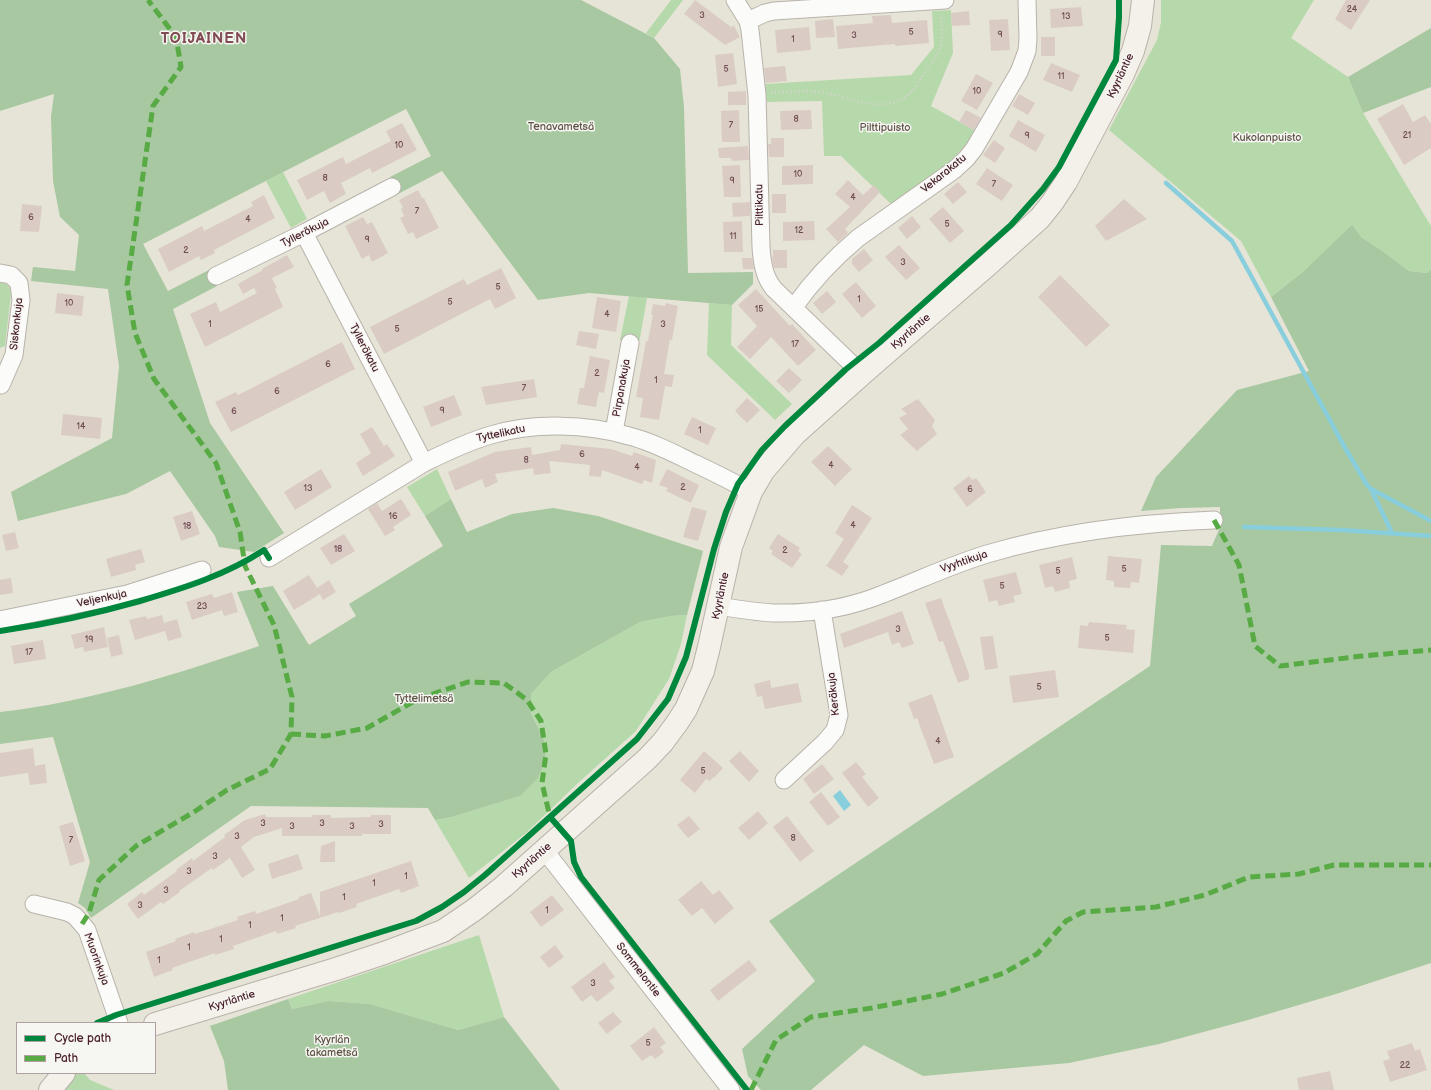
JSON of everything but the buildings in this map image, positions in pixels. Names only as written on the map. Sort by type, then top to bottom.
[{"type":"street","name":"Pilttikatu","points":[[735,0],[748,21],[757,94],[762,264],[770,284],[862,374]]},
{"type":"street","points":[[748,21],[774,11],[946,0]]},
{"type":"street","name":"Vekarakatu","points":[[794,307],[818,276],[844,249],[954,170],[974,149],[1006,96],[1023,62],[1028,39],[1027,0]]},
{"type":"street","name":"Kyyrläntie","points":[[156,1024],[336,969],[443,931],[485,900],[545,850],[647,759],[663,742],[677,723],[686,709],[703,672],[732,547],[751,492],[764,470],[795,434],[1040,218],[1052,203],[1073,169],[1123,74],[1133,51],[1140,26],[1143,0]]},
{"type":"street","name":"Tyllerökuja","points":[[216,276],[304,234],[392,187]]},
{"type":"street","name":"Tyllerökatu","points":[[304,234],[424,463]]},
{"type":"street","name":"Siskonkuja","points":[[0,273],[11,275],[19,283],[21,300],[14,355],[1,385]]},
{"type":"street","name":"Pirpanakuja","points":[[614,432],[630,343]]},
{"type":"street","name":"Tyttelikatu","points":[[269,558],[424,463],[449,450],[493,434],[536,427],[573,426],[594,428],[648,442],[751,492]]},
{"type":"street","name":"Vyyhtikuja","points":[[719,606],[773,613],[822,610],[847,605],[882,595],[986,554],[1054,537],[1129,526],[1214,520]]},
{"type":"street","name":"Veljenkuja","points":[[0,620],[127,594],[202,570]]},
{"type":"street","name":"Keräkuja","points":[[784,780],[825,742],[835,730],[839,715],[822,610]]},
{"type":"street","name":"Sommelontie","points":[[545,850],[731,1090]]},
{"type":"street","name":"Muorinkuja","points":[[34,904],[67,912],[75,916],[87,930],[119,1022]]},
{"type":"street","points":[[50,1090],[63,1074]]},
{"type":"path","points":[[757,94],[814,91],[866,104],[877,105],[892,103],[902,98],[909,94],[913,89],[940,49],[942,39],[940,0]]},
{"type":"green space","name":"Tenavametsä","points":[[0,0],[581,0],[654,38],[680,69],[684,107],[688,273],[753,272],[753,284],[732,305],[589,293],[538,300],[442,171],[398,194],[390,177],[431,156],[406,109],[143,244],[168,291],[209,270],[217,286],[173,309],[210,423],[284,533],[254,552],[219,547],[215,536],[170,471],[126,494],[18,521],[11,492],[112,438],[119,366],[108,289],[31,281],[33,267],[75,271],[79,235],[60,217],[53,181],[51,117],[54,94],[0,111]]},
{"type":"green space","points":[[671,0],[683,0],[654,38],[646,33]]},
{"type":"green space","name":"Kukolanpuisto","points":[[1161,0],[1314,0],[1291,38],[1348,77],[1363,113],[1431,226],[1431,269],[1427,273],[1409,271],[1361,237],[1304,271],[1271,297],[1241,241],[1109,130],[1157,40],[1161,22]]},
{"type":"green space","name":"Pilttipuisto","points":[[951,10],[953,53],[931,106],[976,131],[968,143],[948,163],[926,181],[891,204],[841,156],[824,156],[822,101],[767,102],[765,84],[911,75],[934,47],[932,11]]},
{"type":"green space","points":[[1431,28],[1431,87],[1363,113],[1348,77]]},
{"type":"green space","points":[[283,172],[307,219],[291,228],[266,181]]},
{"type":"green space","points":[[1352,225],[1361,237],[1409,271],[1427,273],[1431,269],[1431,963],[1336,994],[1248,1020],[1159,1044],[1069,1063],[923,1076],[864,1045],[811,1090],[761,1090],[748,1076],[742,1049],[815,981],[769,921],[1150,666],[1161,545],[1212,546],[1220,527],[1220,507],[1141,511],[1156,477],[1237,390],[1309,371],[1271,297],[1304,271]]},
{"type":"green space","points":[[0,282],[5,283],[8,286],[11,294],[5,346],[0,348]]},
{"type":"green space","points":[[629,296],[647,298],[639,343],[620,340]]},
{"type":"green space","points":[[709,303],[732,305],[731,345],[792,404],[775,420],[707,355]]},
{"type":"green space","points":[[437,469],[451,499],[425,516],[407,487]]},
{"type":"green space","name":"Tyttelimetsä","points":[[451,499],[467,532],[512,514],[553,508],[598,516],[703,551],[687,615],[671,616],[640,622],[551,672],[531,694],[531,713],[544,740],[546,758],[538,778],[520,796],[452,817],[435,820],[428,808],[251,806],[91,918],[85,908],[78,903],[90,862],[53,737],[0,744],[0,712],[66,702],[131,686],[259,646],[237,592],[273,586],[309,645],[356,616],[349,604],[443,546],[425,516]]},
{"type":"green space","points":[[687,615],[681,644],[669,679],[636,731],[578,783],[526,833],[469,878],[435,820],[452,817],[520,796],[546,758],[544,740],[531,712],[531,694],[551,672],[640,622],[671,616]]},
{"type":"green space","points":[[479,935],[504,1017],[458,1030],[370,1004],[328,1001],[292,1009],[288,999]]},
{"type":"green space","name":"Kyyrlän takametsä","points":[[288,999],[292,1009],[328,1001],[370,1004],[458,1030],[504,1017],[560,1090],[228,1090],[224,1061],[210,1026]]},
{"type":"green space","points":[[74,1074],[85,1074],[90,1080],[114,1090],[60,1090]]},
{"type":"water","points":[[840,790],[851,805],[844,811],[833,796]]},
{"type":"waterway","points":[[1166,183],[1232,241],[1344,446],[1367,485],[1371,489],[1431,521]]},
{"type":"waterway","points":[[1371,489],[1392,533]]},
{"type":"waterway","points":[[1244,527],[1341,530],[1431,536]]},
{"type":"marked path","points":[[82,924],[89,913],[99,880],[136,846],[194,812],[227,790],[270,769],[291,734],[292,697],[274,625],[245,566],[240,532],[216,463],[154,379],[135,333],[127,285],[153,106],[181,67],[176,37],[148,0]]},
{"type":"marked path","points":[[1214,520],[1239,565],[1255,646],[1280,666],[1362,656],[1431,650]]},
{"type":"marked path","points":[[291,734],[325,736],[367,728],[418,699],[468,682],[504,683],[527,700],[541,721],[546,754],[542,783],[550,817]]},
{"type":"marked path","points":[[751,1090],[776,1040],[811,1017],[872,1008],[942,994],[1004,973],[1037,954],[1066,921],[1083,912],[1156,907],[1205,895],[1249,877],[1299,874],[1334,865],[1431,865]]},
{"type":"cycle path","points":[[99,1022],[116,1015],[416,921],[442,907],[485,875],[637,739],[668,699],[686,657],[714,549],[726,512],[738,484],[762,450],[785,426],[845,370],[879,343],[1011,225],[1043,189],[1059,167],[1116,60],[1119,0]]},
{"type":"cycle path","points":[[0,631],[53,622],[123,606],[189,586],[235,567],[264,550],[269,558]]},
{"type":"cycle path","points":[[550,817],[571,841],[574,862],[581,877],[747,1090]]},
{"type":"district","name":"TOIJAINEN","points":[[204,39]]}]
